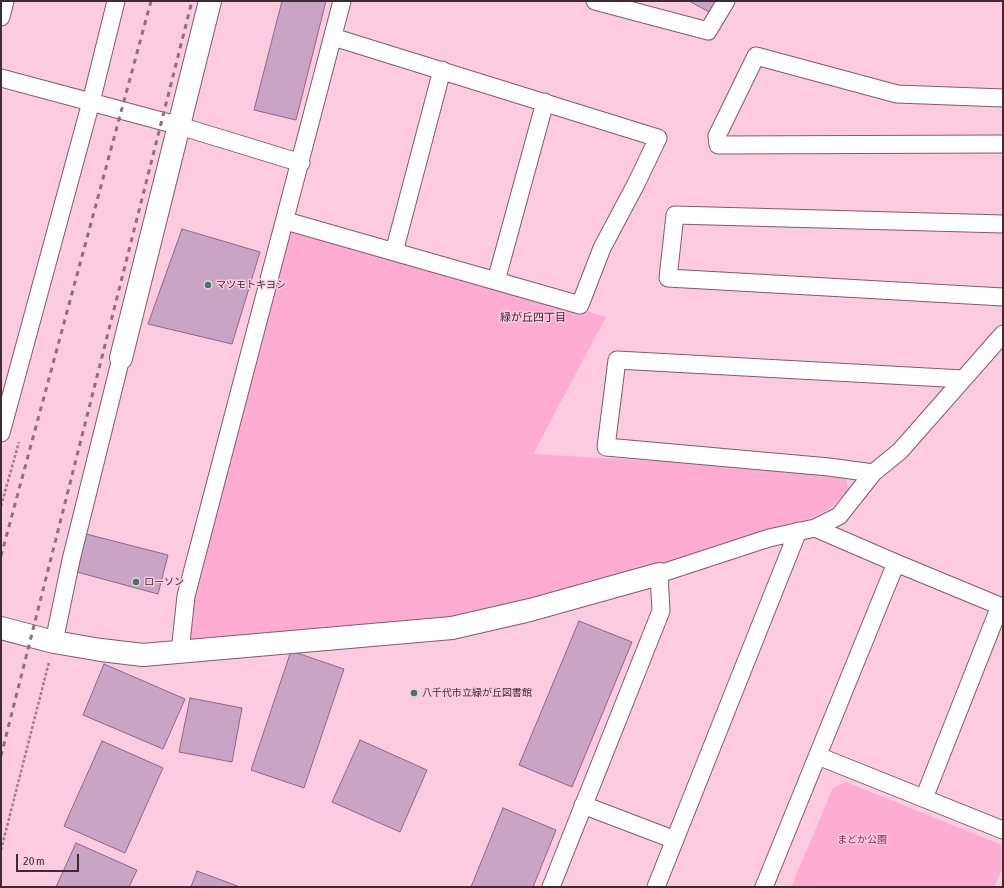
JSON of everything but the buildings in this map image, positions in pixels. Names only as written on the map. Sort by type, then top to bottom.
[{"type":"street","points":[[1,18],[5,1]]},
{"type":"street","points":[[1,433],[91,102],[116,1]]},
{"type":"street","points":[[54,642],[71,560],[210,1]]},
{"type":"street","points":[[180,652],[186,596],[286,221],[342,1]]},
{"type":"street","points":[[595,1],[708,31],[726,1]]},
{"type":"street","points":[[286,221],[580,305],[602,248],[636,184],[658,138],[334,37]]},
{"type":"street","points":[[1003,98],[897,94],[756,56],[717,136],[718,145],[1003,144]]},
{"type":"street","points":[[394,252],[442,70]]},
{"type":"street","points":[[1,78],[180,126],[301,163]]},
{"type":"street","points":[[496,281],[545,102]]},
{"type":"street","points":[[1003,224],[675,215],[668,278],[1003,297]]},
{"type":"street","points":[[1,628],[54,642],[101,650],[143,655],[180,652],[452,628],[530,610],[659,574],[769,538],[815,528],[839,516],[873,473],[900,451],[1003,334]]},
{"type":"street","points":[[873,473],[829,467],[606,447],[617,360],[963,379]]},
{"type":"street","points":[[815,528],[1000,606],[924,798]]},
{"type":"street","points":[[656,887],[798,531]]},
{"type":"street","points":[[764,887],[896,563]]},
{"type":"street","points":[[550,887],[661,611],[659,574]]},
{"type":"street","points":[[818,756],[1003,830]]},
{"type":"street","points":[[583,805],[675,840]]},
{"type":"path","points":[[1,850],[34,714],[54,642]]},
{"type":"green space","points":[[286,221],[606,317],[533,454],[744,466],[846,477],[848,490],[828,510],[769,538],[452,628],[180,652]]},
{"type":"green space","name":"まどか公園","points":[[846,782],[1002,845],[1003,866],[994,887],[791,887],[833,788]]},
{"type":"railway","points":[[1,556],[151,1]]},
{"type":"railway","points":[[1,756],[192,1]]},
{"type":"place","name":"マツモトキヨシ","points":[[208,285]]},
{"type":"place","name":"ローソン","points":[[136,582]]},
{"type":"place","name":"八千代市立緑が丘図書館","points":[[414,693]]},
{"type":"district","name":"緑が丘四丁目","points":[[533,318]]}]
